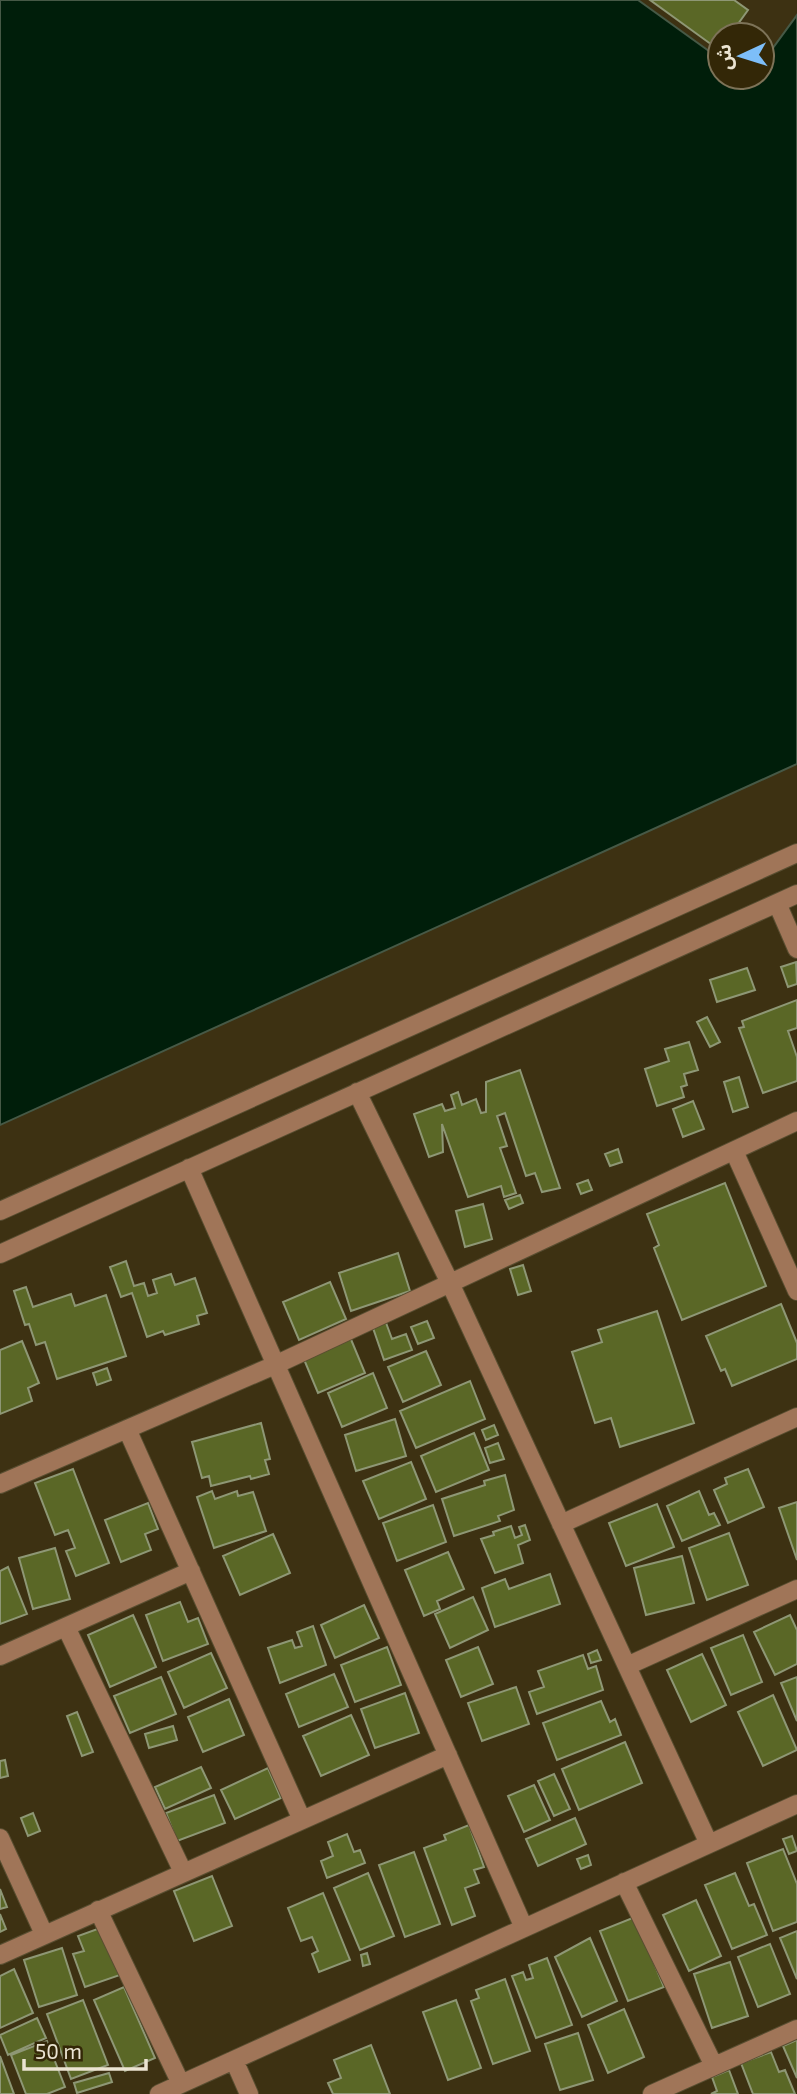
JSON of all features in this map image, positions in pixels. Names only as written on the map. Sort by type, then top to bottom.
[{"type":"street","points":[[0,1211],[797,853]]},
{"type":"street","points":[[0,1254],[797,894]]},
{"type":"street","points":[[777,903],[797,949]]},
{"type":"street","points":[[357,1092],[450,1283],[709,1844]]},
{"type":"street","points":[[0,1485],[275,1365],[797,1121]]},
{"type":"street","points":[[734,1151],[797,1291]]},
{"type":"street","points":[[189,1168],[524,1928]]},
{"type":"street","points":[[561,1524],[797,1417]]},
{"type":"street","points":[[127,1429],[302,1820]]},
{"type":"street","points":[[0,1656],[191,1571]]},
{"type":"street","points":[[627,1666],[797,1588]]},
{"type":"street","points":[[65,1627],[183,1872]]},
{"type":"street","points":[[0,1955],[448,1755]]},
{"type":"street","points":[[159,2094],[797,1804]]},
{"type":"street","points":[[0,1838],[44,1934]]},
{"type":"street","points":[[624,1882],[713,2066]]},
{"type":"street","points":[[98,1910],[181,2084]]},
{"type":"street","points":[[652,2094],[797,2029]]},
{"type":"street","points":[[234,2060],[249,2094]]},
{"type":"shaded area","points":[[0,0],[638,0],[706,49],[706,91],[776,91],[776,44],[797,15],[797,764],[0,1125]]},
{"type":"building","points":[[650,0],[734,0],[748,10],[740,21],[706,21],[706,41]]},
{"type":"building","points":[[796,962],[797,984],[788,987],[781,967]]},
{"type":"building","points":[[747,968],[755,990],[717,1002],[710,980]]},
{"type":"building","points":[[797,1000],[797,1028],[788,1031],[797,1057],[797,1081],[763,1093],[739,1028],[744,1027],[742,1021]]},
{"type":"building","points":[[707,1017],[720,1042],[710,1047],[697,1022]]},
{"type":"building","points":[[689,1042],[698,1070],[684,1074],[687,1085],[681,1087],[684,1097],[657,1106],[645,1069],[669,1061],[665,1049]]},
{"type":"building","points":[[520,1070],[560,1188],[542,1192],[535,1173],[526,1176],[505,1113],[497,1116],[507,1146],[500,1148],[516,1193],[504,1197],[501,1186],[468,1197],[442,1124],[443,1152],[429,1157],[414,1114],[442,1104],[445,1111],[455,1108],[451,1095],[458,1092],[462,1105],[476,1099],[481,1113],[486,1112],[486,1082]]},
{"type":"building","points":[[739,1077],[748,1107],[733,1112],[724,1082]]},
{"type":"building","points":[[693,1101],[704,1129],[683,1137],[673,1109]]},
{"type":"building","points":[[618,1149],[622,1162],[610,1166],[605,1154]]},
{"type":"building","points":[[588,1180],[592,1190],[581,1194],[577,1184]]},
{"type":"building","points":[[725,1183],[766,1286],[682,1320],[654,1248],[659,1245],[647,1214]]},
{"type":"building","points":[[520,1195],[523,1203],[509,1209],[505,1200]]},
{"type":"building","points":[[483,1204],[492,1239],[465,1247],[456,1211]]},
{"type":"building","points":[[398,1253],[410,1291],[351,1311],[339,1273]]},
{"type":"building","points":[[126,1261],[134,1286],[144,1283],[148,1296],[157,1293],[153,1280],[171,1274],[175,1285],[195,1278],[207,1313],[197,1316],[199,1324],[165,1335],[163,1331],[147,1337],[132,1293],[121,1297],[110,1267]]},
{"type":"building","points":[[523,1265],[531,1291],[518,1295],[510,1269]]},
{"type":"building","points":[[330,1282],[346,1319],[299,1340],[283,1302]]},
{"type":"building","points":[[26,1287],[33,1307],[71,1294],[75,1306],[106,1295],[126,1356],[57,1379],[45,1342],[36,1345],[29,1324],[25,1325],[14,1291]]},
{"type":"building","points":[[781,1304],[797,1343],[797,1359],[732,1386],[725,1369],[721,1371],[706,1336]]},
{"type":"building","points":[[657,1311],[694,1423],[620,1447],[611,1418],[595,1423],[572,1352],[602,1342],[598,1330]]},
{"type":"building","points":[[385,1320],[392,1339],[406,1334],[412,1350],[384,1360],[372,1325]]},
{"type":"building","points":[[427,1321],[434,1338],[418,1344],[411,1327]]},
{"type":"building","points":[[350,1337],[365,1373],[318,1393],[303,1357]]},
{"type":"building","points":[[22,1341],[39,1383],[28,1388],[32,1401],[0,1414],[0,1350]]},
{"type":"building","points":[[426,1351],[441,1385],[403,1402],[388,1367]]},
{"type":"building","points":[[107,1368],[111,1380],[97,1385],[93,1373]]},
{"type":"building","points":[[373,1373],[387,1408],[342,1427],[328,1393]]},
{"type":"building","points":[[470,1381],[485,1419],[416,1448],[400,1411]]},
{"type":"building","points":[[395,1419],[406,1456],[356,1471],[345,1435]]},
{"type":"building","points":[[261,1423],[270,1459],[265,1460],[269,1474],[211,1486],[209,1476],[202,1478],[192,1442]]},
{"type":"building","points":[[494,1425],[498,1435],[486,1440],[482,1430]]},
{"type":"building","points":[[474,1433],[489,1470],[436,1492],[421,1456]]},
{"type":"building","points":[[498,1443],[504,1459],[490,1463],[485,1448]]},
{"type":"building","points":[[411,1462],[426,1499],[379,1519],[363,1481]]},
{"type":"building","points":[[73,1469],[109,1563],[76,1576],[66,1551],[75,1548],[68,1530],[55,1535],[35,1483]]},
{"type":"building","points":[[748,1469],[764,1507],[728,1523],[714,1490],[727,1484],[725,1478]]},
{"type":"building","points":[[505,1475],[514,1510],[498,1516],[500,1521],[454,1536],[442,1499],[485,1485],[484,1481]]},
{"type":"building","points":[[212,1491],[215,1499],[237,1491],[238,1496],[253,1492],[266,1531],[214,1548],[197,1497]]},
{"type":"building","points":[[699,1491],[709,1515],[714,1513],[720,1525],[682,1541],[667,1506]]},
{"type":"building","points":[[797,1502],[797,1560],[779,1508]]},
{"type":"building","points":[[148,1503],[158,1529],[145,1534],[151,1550],[121,1562],[105,1520]]},
{"type":"building","points":[[657,1504],[674,1547],[626,1566],[609,1523]]},
{"type":"building","points":[[433,1505],[446,1542],[397,1561],[383,1523]]},
{"type":"building","points":[[525,1525],[530,1540],[518,1545],[523,1563],[495,1573],[481,1539],[511,1526],[515,1538],[522,1535],[519,1527]]},
{"type":"building","points":[[729,1533],[748,1585],[707,1600],[689,1548]]},
{"type":"building","points":[[273,1534],[290,1573],[240,1595],[223,1556]]},
{"type":"building","points":[[55,1548],[70,1599],[33,1609],[19,1558]]},
{"type":"building","points":[[448,1552],[464,1589],[437,1601],[440,1609],[424,1616],[405,1570]]},
{"type":"building","points":[[682,1556],[694,1603],[646,1615],[634,1568]]},
{"type":"building","points":[[8,1567],[27,1614],[0,1624],[0,1571]]},
{"type":"building","points":[[550,1574],[560,1604],[495,1627],[482,1588],[505,1579],[509,1589]]},
{"type":"building","points":[[473,1597],[488,1630],[450,1648],[435,1614]]},
{"type":"building","points":[[180,1602],[188,1622],[198,1618],[208,1644],[163,1661],[146,1615]]},
{"type":"building","points":[[364,1605],[379,1638],[335,1658],[321,1625]]},
{"type":"building","points":[[133,1615],[156,1667],[110,1687],[88,1635]]},
{"type":"building","points":[[790,1615],[797,1630],[797,1664],[775,1675],[754,1632]]},
{"type":"building","points":[[313,1626],[326,1665],[280,1683],[268,1648],[292,1640],[295,1648],[302,1646],[297,1632]]},
{"type":"building","points":[[743,1635],[762,1682],[731,1695],[711,1648]]},
{"type":"building","points":[[387,1647],[401,1685],[355,1702],[341,1665]]},
{"type":"building","points":[[478,1647],[493,1684],[461,1697],[446,1660]]},
{"type":"building","points":[[597,1650],[601,1660],[591,1663],[588,1654]]},
{"type":"building","points":[[211,1653],[227,1688],[184,1708],[168,1672]]},
{"type":"building","points":[[702,1654],[726,1705],[691,1722],[667,1670]]},
{"type":"building","points":[[583,1655],[588,1669],[596,1666],[603,1690],[537,1714],[529,1692],[544,1687],[538,1671]]},
{"type":"building","points":[[334,1674],[348,1707],[299,1727],[286,1694]]},
{"type":"building","points":[[161,1677],[176,1714],[130,1733],[114,1696]]},
{"type":"building","points":[[797,1677],[797,1721],[781,1683]]},
{"type":"building","points":[[516,1687],[529,1724],[482,1741],[468,1703]]},
{"type":"building","points":[[405,1693],[419,1733],[375,1748],[361,1709]]},
{"type":"building","points":[[773,1695],[797,1750],[763,1766],[738,1712]]},
{"type":"building","points":[[229,1699],[244,1735],[203,1752],[188,1717]]},
{"type":"building","points":[[601,1701],[610,1722],[615,1719],[621,1735],[557,1760],[543,1723]]},
{"type":"building","points":[[77,1712],[93,1752],[82,1756],[67,1716]]},
{"type":"building","points":[[351,1715],[369,1755],[321,1776],[303,1736]]},
{"type":"building","points":[[173,1726],[177,1740],[149,1748],[145,1734]]},
{"type":"building","points":[[625,1742],[642,1783],[579,1810],[562,1769]]},
{"type":"building","points":[[5,1760],[8,1776],[0,1778],[0,1761]]},
{"type":"building","points":[[201,1767],[211,1788],[165,1809],[155,1787]]},
{"type":"building","points":[[268,1768],[281,1798],[235,1819],[221,1790]]},
{"type":"building","points":[[554,1774],[570,1809],[554,1816],[538,1781]]},
{"type":"building","points":[[534,1785],[550,1820],[524,1832],[508,1796]]},
{"type":"building","points":[[214,1795],[225,1823],[177,1841],[166,1813]]},
{"type":"building","points":[[33,1813],[40,1831],[28,1836],[21,1818]]},
{"type":"building","points":[[575,1818],[586,1844],[538,1866],[526,1839]]},
{"type":"building","points":[[469,1825],[484,1867],[474,1870],[479,1883],[465,1888],[475,1916],[452,1925],[424,1848],[446,1840],[444,1835]]},
{"type":"building","points":[[347,1834],[354,1852],[360,1850],[365,1863],[327,1878],[321,1861],[333,1856],[328,1842]]},
{"type":"building","points":[[792,1836],[797,1851],[789,1854],[783,1839]]},
{"type":"building","points":[[783,1849],[797,1884],[797,1922],[773,1931],[747,1863]]},
{"type":"building","points":[[414,1852],[440,1924],[405,1937],[379,1865]]},
{"type":"building","points":[[588,1855],[591,1865],[581,1869],[577,1859]]},
{"type":"building","points":[[368,1873],[394,1936],[360,1950],[334,1888]]},
{"type":"building","points":[[735,1873],[749,1906],[754,1904],[767,1935],[732,1949],[705,1885]]},
{"type":"building","points":[[212,1876],[232,1926],[194,1941],[174,1891]]},
{"type":"building","points":[[0,1889],[7,1907],[0,1909]]},
{"type":"building","points":[[323,1893],[350,1960],[319,1972],[312,1954],[318,1951],[312,1937],[301,1941],[288,1908]]},
{"type":"building","points":[[696,1900],[721,1956],[689,1971],[663,1915]]},
{"type":"building","points":[[0,1914],[6,1929],[0,1932]]},
{"type":"building","points":[[635,1917],[664,1987],[628,2001],[600,1931]]},
{"type":"building","points":[[103,1927],[120,1975],[85,1987],[73,1954],[84,1951],[78,1936]]},
{"type":"building","points":[[797,1931],[797,1979],[780,1938]]},
{"type":"building","points":[[590,1938],[617,2001],[582,2017],[555,1957]]},
{"type":"building","points":[[770,1944],[790,1994],[758,2007],[738,1957]]},
{"type":"building","points":[[62,1948],[77,1995],[39,2007],[24,1960]]},
{"type":"building","points":[[367,1953],[370,1964],[363,1966],[361,1955]]},
{"type":"building","points":[[547,1958],[572,2025],[536,2038],[512,1976],[523,1972],[526,1980],[533,1978],[529,1965]]},
{"type":"building","points":[[730,1962],[748,2016],[712,2028],[694,1974]]},
{"type":"building","points":[[14,1969],[33,2013],[0,2028],[0,1976]]},
{"type":"building","points":[[505,1979],[530,2051],[493,2064],[471,2001],[479,1998],[476,1990]]},
{"type":"building","points":[[124,1987],[155,2058],[125,2071],[94,2000]]},
{"type":"building","points":[[83,2000],[108,2065],[71,2079],[47,2014]]},
{"type":"building","points":[[456,2000],[481,2068],[448,2080],[423,2012]]},
{"type":"building","points":[[624,2009],[644,2057],[608,2073],[588,2025]]},
{"type":"building","points":[[37,2018],[46,2038],[8,2055],[0,2035]]},
{"type":"building","points":[[578,2033],[593,2080],[560,2090],[545,2044]]},
{"type":"building","points":[[797,2040],[797,2078],[783,2046]]},
{"type":"building","points":[[47,2041],[65,2087],[47,2094],[26,2094],[11,2055]]},
{"type":"building","points":[[371,2045],[390,2094],[333,2094],[328,2083],[341,2078],[334,2060]]},
{"type":"building","points":[[771,2052],[779,2072],[785,2070],[795,2094],[753,2094],[741,2063]]},
{"type":"building","points":[[0,2056],[14,2094],[0,2094]]},
{"type":"building","points":[[729,2070],[738,2094],[711,2094],[717,2091],[712,2077]]},
{"type":"building","points":[[109,2073],[112,2082],[77,2093],[74,2083]]}]
